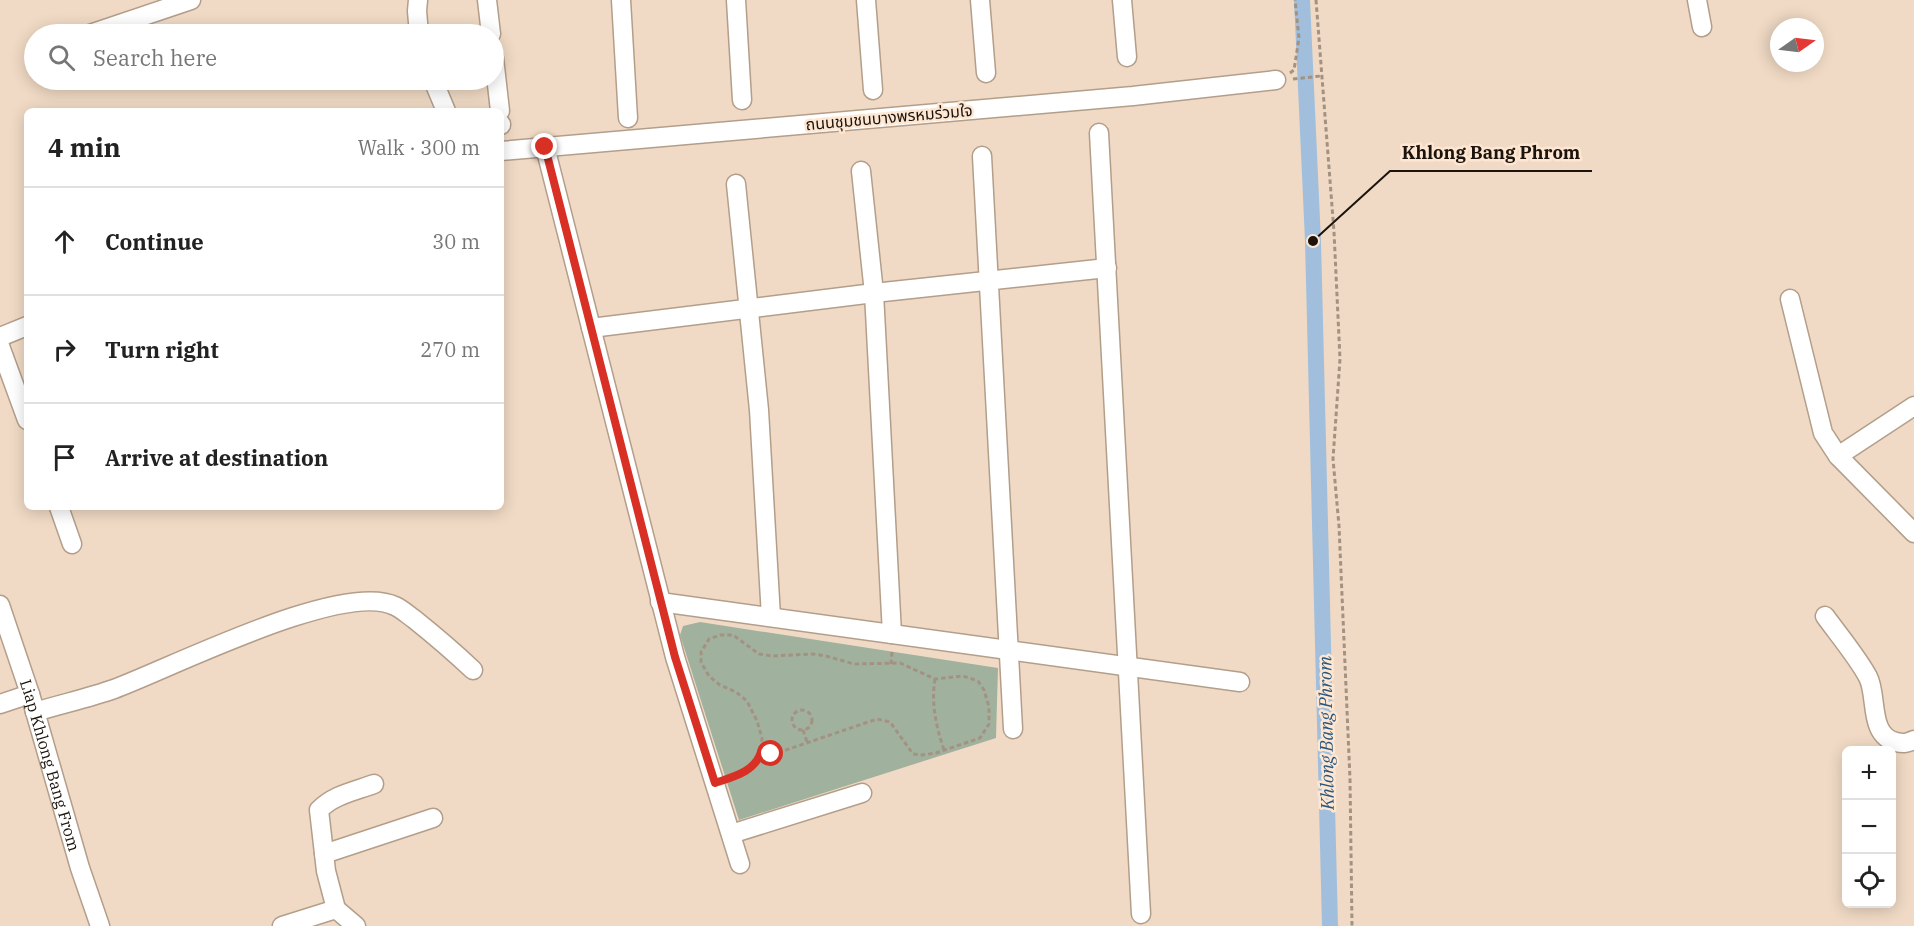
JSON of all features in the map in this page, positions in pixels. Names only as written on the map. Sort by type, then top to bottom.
[{"type":"street","points":[[120,24],[191,0]]},
{"type":"street","points":[[418,0],[418,24]]},
{"type":"street","points":[[487,0],[490,24]]},
{"type":"street","points":[[621,0],[628,118]]},
{"type":"street","points":[[735,0],[742,100]]},
{"type":"street","points":[[866,0],[873,90]]},
{"type":"street","points":[[980,0],[986,73]]},
{"type":"street","points":[[1122,0],[1127,57]]},
{"type":"street","points":[[1697,0],[1702,27]]},
{"type":"street","name":"ถนนชุมชนบางพรหมร่วมใจ","points":[[504,151],[1133,96],[1285,79]]},
{"type":"street","points":[[437,90],[445,108]]},
{"type":"street","points":[[498,90],[500,108]]},
{"type":"street","points":[[1099,133],[1141,914]]},
{"type":"street","points":[[545,147],[660,602],[740,864]]},
{"type":"street","points":[[982,156],[1013,729]]},
{"type":"street","points":[[861,171],[874,293],[892,634]]},
{"type":"street","points":[[736,184],[759,410],[771,617]]},
{"type":"street","points":[[591,327],[1107,268]]},
{"type":"street","points":[[1790,299],[1823,433],[1838,456],[1914,533]]},
{"type":"street","points":[[0,337],[24,327]]},
{"type":"street","points":[[0,346],[24,412]]},
{"type":"street","points":[[1838,456],[1914,406]]},
{"type":"street","points":[[59,510],[72,544]]},
{"type":"street","points":[[35,712],[113,690],[214,647],[303,613],[357,601],[370,600],[395,605],[438,638],[473,670]]},
{"type":"street","points":[[660,602],[1240,682]]},
{"type":"street","name":"Liap Khlong Bang From","points":[[0,605],[30,694],[80,868],[100,926]]},
{"type":"street","points":[[1825,616],[1869,679],[1880,730],[1889,740],[1905,744],[1914,740]]},
{"type":"street","points":[[0,704],[30,694]]},
{"type":"street","points":[[356,926],[336,909],[326,871],[319,810],[326,802],[338,796],[374,784]]},
{"type":"street","points":[[731,834],[862,793]]},
{"type":"street","points":[[324,854],[433,818]]},
{"type":"street","points":[[282,926],[336,909]]},
{"type":"path","points":[[1294,70],[1299,38],[1295,0]]},
{"type":"path","points":[[1316,0],[1334,232],[1340,359],[1333,459],[1339,526],[1350,779],[1352,926]]},
{"type":"path","points":[[1285,79],[1322,76]]},
{"type":"path","points":[[715,783],[753,766],[761,752],[762,738],[747,701],[709,676],[701,662],[701,651],[709,639],[720,635],[733,635],[759,654],[772,656],[813,654],[854,664],[900,663],[934,679],[963,676],[978,681],[984,690],[989,707],[989,724],[980,738],[922,755],[913,754],[890,722],[877,719],[777,753],[761,752]]},
{"type":"path","points":[[934,679],[932,694],[935,723],[944,750]]},
{"type":"path","points":[[802,710],[810,715],[812,721],[809,727],[803,730],[797,728],[792,720],[796,712],[802,710]]},
{"type":"path","points":[[803,730],[807,743]]},
{"type":"green space","points":[[700,622],[998,668],[996,738],[739,820],[680,635],[683,626]]},
{"type":"waterway","name":"Khlong Bang Phrom","points":[[1302,0],[1313,241],[1330,926]]},
{"type":"place","name":"Khlong Bang Phrom","points":[[1313,241]]},
{"type":"route","points":[[545,147],[675,657],[715,783],[753,766],[761,752],[771,754]]}]
